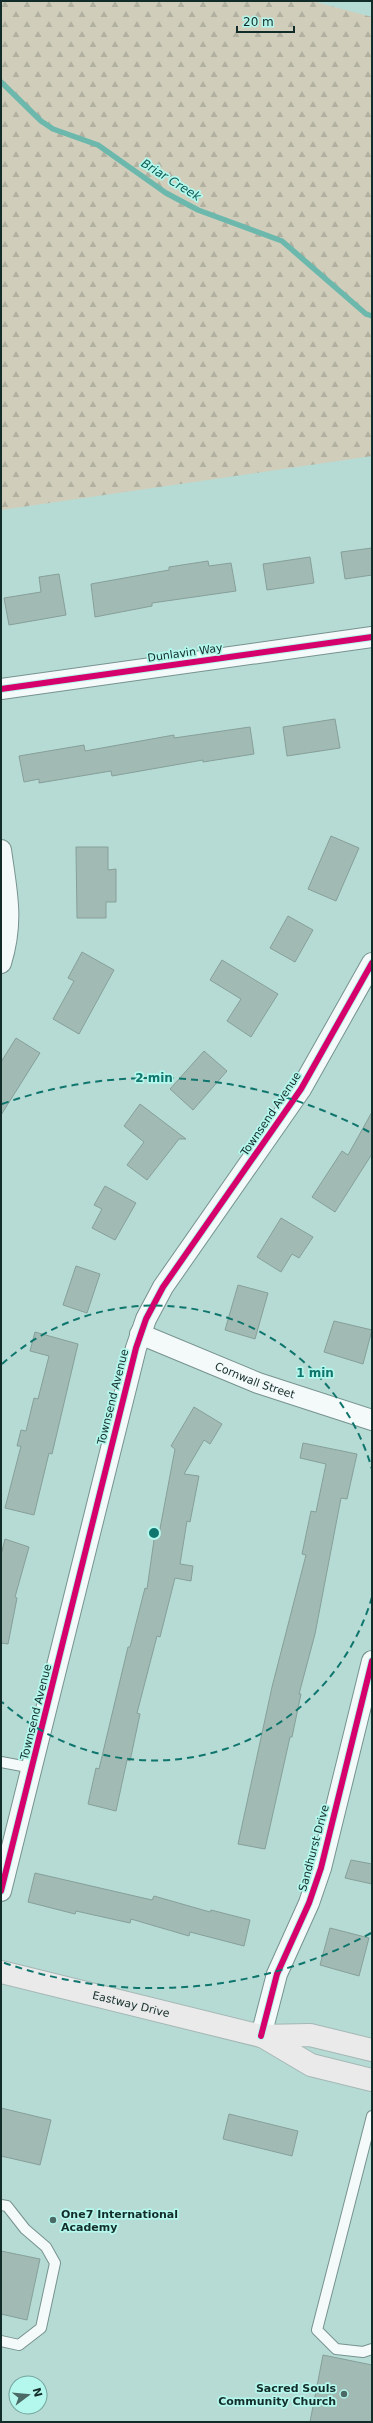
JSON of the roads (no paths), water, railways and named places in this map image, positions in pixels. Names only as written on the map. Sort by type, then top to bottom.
[{"type":"main road","name":"Eastway Drive","points":[[1,1972],[261,2036],[310,2035],[372,2050]]},
{"type":"main road","name":"Eastway Drive","points":[[261,2036],[311,2065],[372,2080]]},
{"type":"street","name":"Dunlavin Way","points":[[1,689],[372,637]]},
{"type":"street","points":[[1,850],[10,916],[8,941],[1,963]]},
{"type":"street","name":"Townsend Avenue","points":[[1,1891],[6,1854],[33,1768],[140,1334],[163,1287],[301,1088],[372,963]]},
{"type":"street","name":"Cornwall Street","points":[[140,1334],[258,1383],[372,1420]]},
{"type":"street","name":"Sandhurst Drive","points":[[261,2036],[277,1974],[309,1903],[364,1730],[372,1661]]},
{"type":"lane","points":[[1,1762],[33,1768]]},
{"type":"lane","points":[[372,2116],[317,2330],[336,2349],[363,2352],[372,2348]]},
{"type":"lane","points":[[1,2205],[7,2206],[25,2229],[46,2247],[56,2263],[41,2328],[20,2345],[1,2341]]},
{"type":"waterway","name":"Briar Creek","points":[[1,82],[41,121],[53,129],[98,145],[166,193],[198,210],[282,241],[366,314],[372,316]]},
{"type":"place","name":"One7 International Academy","points":[[53,2220]]},
{"type":"place","name":"Sacred Souls Community Church","points":[[344,2394]]}]
